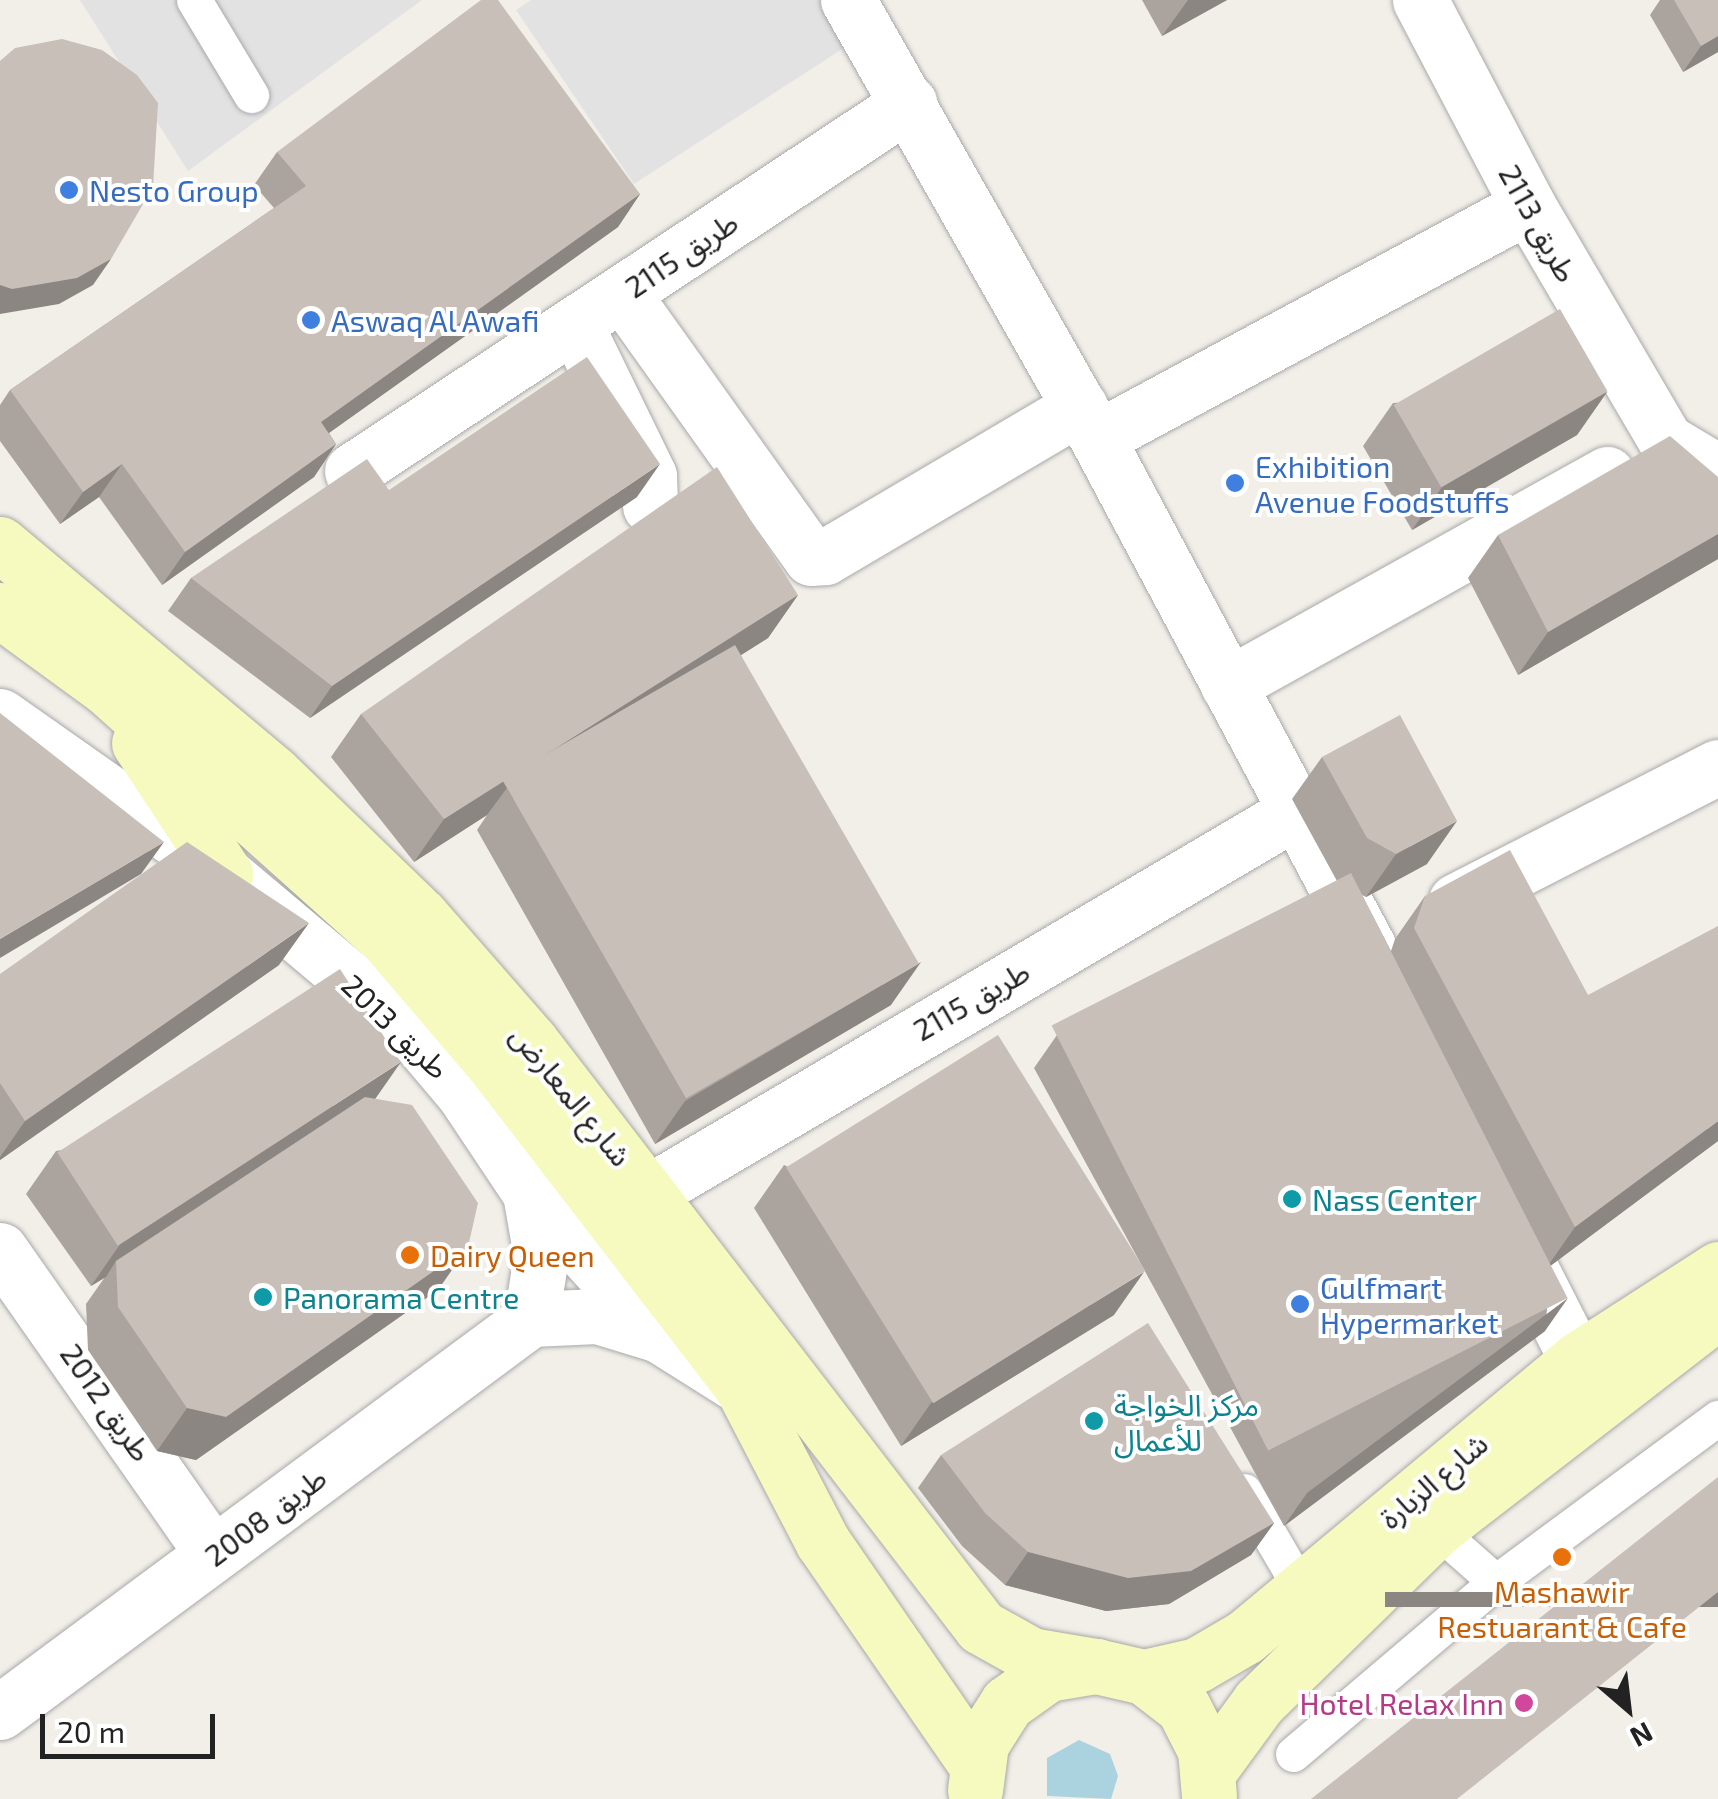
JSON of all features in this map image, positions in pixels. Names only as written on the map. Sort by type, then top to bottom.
[{"type":"main road","name":"شارع المعارض","points":[[0,544],[274,774],[421,916],[532,1042],[649,1192],[781,1375],[981,1627],[1031,1655],[1120,1671]]},
{"type":"main road","name":"شارع المعارض","points":[[0,610],[107,688],[385,936],[495,1066],[742,1387],[822,1540],[976,1782]]},
{"type":"main road","points":[[107,688],[225,874]]},
{"type":"main road","name":"شارع الزبارة","points":[[976,1782],[992,1722],[1026,1686],[1060,1671],[1120,1671],[1220,1654],[1577,1360],[1718,1269]]},
{"type":"main road","name":"شارع الزبارة","points":[[1210,1784],[1259,1702],[1436,1529],[1718,1311]]},
{"type":"main road","points":[[1120,1671],[1182,1707],[1210,1784]]},
{"type":"street","points":[[848,0],[1088,422],[1394,998]]},
{"type":"street","name":"طريق 2113","points":[[1420,0],[1528,206],[1666,441],[1718,472]]},
{"type":"street","name":"طريق 2115","points":[[352,470],[909,103]]},
{"type":"street","points":[[622,293],[810,558],[825,557],[1088,422],[1528,206]]},
{"type":"street","points":[[575,324],[650,476],[650,506]]},
{"type":"street","points":[[1228,684],[1666,441]]},
{"type":"street","name":"طريق 2013","points":[[0,716],[225,874],[410,1030],[464,1094],[530,1193],[659,1335],[742,1387]]},
{"type":"street","points":[[1368,946],[1718,768]]},
{"type":"street","name":"طريق 2115","points":[[649,1192],[1295,812]]},
{"type":"street","points":[[530,1193],[540,1256],[530,1319],[597,1316],[659,1335]]},
{"type":"street","points":[[1498,1205],[1577,1360]]},
{"type":"street","name":"طريق 2012","points":[[0,1250],[214,1554]]},
{"type":"street","name":"طريق 2008","points":[[0,1712],[530,1319]]},
{"type":"lane","points":[[194,0],[251,95]]},
{"type":"lane","points":[[1293,1754],[1496,1582],[1718,1418]]},
{"type":"lane","points":[[1224,1459],[1301,1590]]},
{"type":"lane","points":[[1436,1529],[1496,1582]]},
{"type":"shaded area","points":[[80,0],[422,0],[188,171]]},
{"type":"shaded area","points":[[531,0],[826,0],[850,44],[634,184],[516,10]]},
{"type":"water","points":[[1079,1740],[1110,1754],[1118,1776],[1111,1799],[1047,1796],[1047,1758]]},
{"type":"building","name":"Aswaq Al Awafi","points":[[481,0],[498,0],[640,194],[321,422],[336,444],[185,552],[122,464],[83,492],[10,390],[306,186],[277,152]]},
{"type":"building","points":[[1674,0],[1718,0],[1718,36],[1701,46]]},
{"type":"building","name":"Nesto Group","points":[[62,39],[102,50],[137,75],[158,103],[153,187],[111,259],[77,278],[12,289],[0,285],[0,61],[15,48]]},
{"type":"building","points":[[1560,309],[1608,391],[1441,487],[1394,405]]},
{"type":"building","points":[[587,357],[660,464],[332,686],[191,578],[367,459],[389,490]]},
{"type":"building","points":[[1670,436],[1718,477],[1718,534],[1548,632],[1498,535]]},
{"type":"building","points":[[717,467],[798,595],[444,819],[361,714]]},
{"type":"building","points":[[735,645],[919,964],[686,1098],[502,780]]},
{"type":"building","points":[[0,713],[164,842],[0,939]]},
{"type":"building","points":[[1400,715],[1457,821],[1396,854],[1367,838],[1322,757]]},
{"type":"building","points":[[187,842],[309,923],[25,1121],[0,1083],[0,974]]},
{"type":"building","points":[[1510,850],[1588,995],[1718,926],[1718,1121],[1575,1227],[1414,928],[1425,896]]},
{"type":"building","name":"Nass Center","points":[[1351,873],[1568,1298],[1268,1451],[1052,1026]]},
{"type":"building","points":[[340,969],[400,1062],[118,1246],[57,1153]]},
{"type":"building","points":[[998,1035],[1145,1271],[933,1403],[786,1167]]},
{"type":"building","name":"Panorama Centre","points":[[365,1097],[412,1105],[478,1203],[468,1247],[226,1417],[187,1408],[118,1307],[116,1261]]},
{"type":"building","name":"مركز الخواجة للأعمال","points":[[1148,1323],[1274,1523],[1191,1571],[1128,1578],[1028,1552],[985,1513],[941,1455]]},
{"type":"building","name":"Hotel Relax Inn","points":[[1718,1477],[1718,1592],[1457,1799],[1311,1799]]},
{"type":"place","name":"Nesto Group","points":[[69,190]]},
{"type":"place","name":"Aswaq Al Awafi","points":[[311,320]]},
{"type":"place","name":"Exhibition Avenue Foodstuffs","points":[[1235,483]]},
{"type":"place","name":"Nass Center","points":[[1292,1199]]},
{"type":"place","name":"Dairy Queen","points":[[410,1255]]},
{"type":"place","name":"Panorama Centre","points":[[263,1297]]},
{"type":"place","name":"Gulfmart Hypermarket","points":[[1300,1304]]},
{"type":"place","name":"مركز الخواجة للأعمال","points":[[1094,1421]]},
{"type":"place","name":"Mashawir Restuarant & Cafe","points":[[1562,1557]]},
{"type":"place","name":"Hotel Relax Inn","points":[[1524,1703]]}]
